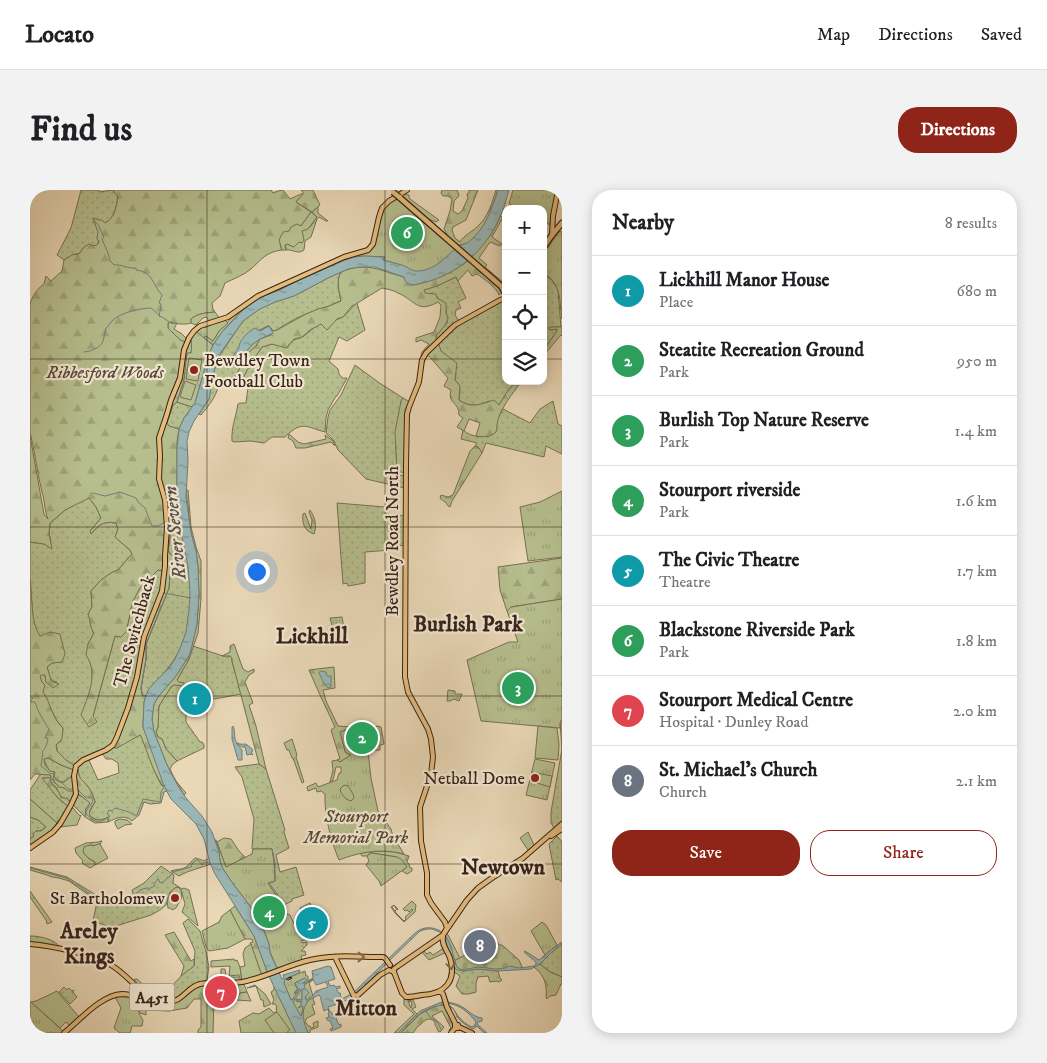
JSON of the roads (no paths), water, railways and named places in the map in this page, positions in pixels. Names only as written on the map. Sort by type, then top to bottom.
[{"type":"highway","points":[[392,191],[502,289]]},
{"type":"highway","points":[[547,242],[557,225]]},
{"type":"main road","name":"The Switchback","points":[[30,848],[51,834],[59,826],[71,805],[76,790],[75,769],[83,760],[113,745],[128,708],[144,637],[162,591],[167,527],[159,479],[159,438],[180,378],[184,350],[189,338],[200,326],[228,317],[258,296],[344,257],[366,251],[373,244],[382,208],[389,200],[407,190]]},
{"type":"main road","points":[[557,225],[558,190]]},
{"type":"main road","name":"Bewdley Road North","points":[[440,914],[429,901],[426,891],[427,873],[421,841],[420,807],[431,774],[432,748],[428,728],[406,685],[406,464],[408,410],[419,382],[423,357],[428,350],[457,323],[500,300],[503,295]]},
{"type":"main road","points":[[394,972],[398,966],[444,934],[471,895],[480,887],[523,858],[562,824]]},
{"type":"main road","points":[[541,843],[562,829]]},
{"type":"main road","points":[[440,914],[452,924]]},
{"type":"main road","points":[[440,914],[447,927],[443,943],[450,958],[452,970],[452,976],[444,991],[444,998]]},
{"type":"main road","points":[[443,918],[452,924]]},
{"type":"main road","points":[[435,940],[440,940],[443,943]]},
{"type":"main road","name":"A451","points":[[30,944],[69,951],[97,959],[117,970],[150,999],[163,1002],[179,999],[194,986],[201,984],[232,983],[258,978],[320,958],[383,957],[388,962]]},
{"type":"main road","points":[[336,957],[354,995],[388,970],[390,968],[388,962]]},
{"type":"main road","points":[[388,962],[394,967],[398,966]]},
{"type":"main road","points":[[388,970],[394,972]]},
{"type":"main road","points":[[394,972],[402,993],[406,997],[428,995],[438,992],[448,985]]},
{"type":"main road","points":[[438,992],[441,992],[457,1026],[472,1033]]},
{"type":"main road","points":[[64,1033],[102,1000],[120,994],[150,999]]},
{"type":"main road","points":[[451,1033],[457,1026]]},
{"type":"water","points":[[498,190],[509,190],[504,205],[502,205],[502,212],[484,244],[464,263],[440,277],[413,285],[407,282],[404,277],[375,267],[359,267],[348,269],[294,296],[258,310],[243,321],[219,355],[209,399],[189,432],[187,441],[186,497],[198,566],[197,624],[190,654],[154,704],[152,719],[154,732],[167,765],[178,786],[212,832],[223,869],[250,906],[264,931],[270,953],[282,979],[284,978],[283,975],[300,970],[299,973],[285,979],[284,983],[291,1000],[292,1000],[300,989],[296,994],[298,988],[295,983],[305,978],[307,980],[304,984],[313,978],[312,971],[328,966],[331,967],[335,979],[328,981],[330,986],[340,986],[340,988],[336,989],[341,994],[342,999],[353,993],[414,934],[424,928],[432,928],[443,933],[447,938],[457,967],[462,970],[478,967],[496,969],[509,966],[520,968],[534,966],[536,962],[525,951],[539,960],[562,942],[541,963],[531,969],[498,971],[478,969],[464,971],[457,970],[454,967],[442,933],[432,929],[420,931],[364,989],[359,992],[359,990],[351,998],[339,1004],[328,1007],[333,1015],[336,1014],[338,1017],[336,1018],[341,1027],[331,1031],[330,1029],[333,1028],[330,1021],[326,1018],[329,1017],[328,1009],[324,1011],[319,995],[307,1001],[305,1006],[303,1014],[308,1033],[296,1033],[268,974],[254,936],[215,874],[204,839],[196,824],[171,799],[164,786],[143,727],[144,702],[148,690],[175,659],[186,632],[189,610],[188,566],[178,517],[177,450],[179,429],[184,418],[195,403],[213,345],[222,332],[248,305],[261,297],[354,257],[385,257],[383,260],[415,271],[425,270],[439,263],[457,247],[469,242],[481,229],[488,217]],"holes":[[[313,979],[316,985],[326,982],[328,987],[316,991],[313,996],[306,1000],[305,997],[309,993],[306,989],[303,989],[304,985]],[[302,989],[302,1000],[296,999],[296,1001],[302,1002],[298,1008],[303,1006],[301,1016],[293,1002]]]},
{"type":"water","points":[[269,326],[273,333],[253,344],[233,366],[228,368],[246,334],[255,328],[260,331]]},
{"type":"water","points":[[321,671],[326,672],[327,676],[331,676],[331,687],[328,688],[324,683],[319,673]]},
{"type":"water","points":[[233,726],[236,741],[246,744],[252,749],[253,755],[247,755],[245,747],[236,743],[242,750],[242,760],[238,760],[232,739]]},
{"type":"water","points":[[444,1001],[462,1007],[482,1018],[482,1021],[477,1024],[487,1033],[484,1033],[477,1026],[473,1029],[469,1027],[457,1017],[453,1009],[442,1005],[433,1007],[421,1013],[401,1033],[398,1033],[420,1011]]},
{"type":"waterway","points":[[93,219],[104,237],[102,239],[110,261],[114,265],[136,268],[136,270],[146,273],[162,295],[159,303],[161,305]]},
{"type":"waterway","points":[[161,306],[159,316],[173,324]]},
{"type":"waterway","points":[[84,352],[100,346],[106,328],[119,316],[136,310],[151,308],[159,315]]},
{"type":"waterway","points":[[197,332],[213,345]]},
{"type":"waterway","name":"River Severn","points":[[93,493],[105,496],[120,492],[136,498],[145,508],[152,526],[158,526],[165,522]]},
{"type":"waterway","name":"River Severn","points":[[169,518],[178,517]]},
{"type":"waterway","name":"River Severn","points":[[169,588],[173,562]]},
{"type":"waterway","points":[[164,593],[191,598]]},
{"type":"waterway","points":[[146,696],[142,695],[141,688],[146,659],[146,644],[166,596]]},
{"type":"waterway","points":[[30,697],[33,698],[31,702],[35,702],[49,729],[45,738],[48,738],[42,752],[41,766],[51,774],[54,773],[53,779],[62,783],[68,789],[74,789]]},
{"type":"waterway","points":[[78,790],[85,797],[93,799],[86,813],[91,819],[100,821],[107,819],[110,816],[107,814],[109,810],[112,811],[115,808],[137,815],[143,799],[160,802],[161,792],[165,785]]},
{"type":"waterway","points":[[272,849],[275,863],[275,881],[269,883],[278,895]]},
{"type":"waterway","points":[[30,868],[66,878],[94,896],[130,900],[134,899],[135,894],[140,890],[146,888],[149,890],[155,886],[154,884],[158,879],[162,883],[173,872],[191,867],[196,860],[202,865],[205,862],[210,863]]},
{"type":"waterway","points":[[308,981],[313,978]]},
{"type":"waterway","points":[[426,1011],[441,1029]]},
{"type":"railway","points":[[287,978],[287,980],[288,979],[289,978],[290,977],[291,978],[291,979],[287,978],[286,979],[287,981],[292,978],[291,977],[287,978]]},
{"type":"place","name":"Blackstone Riverside Park","points":[[407,233]]},
{"type":"place","name":"Bewdley Town Football Club","points":[[194,370]]},
{"type":"place","name":"Burlish Top Nature Reserve","points":[[518,688]]},
{"type":"place","name":"Lickhill Manor House","points":[[195,699]]},
{"type":"place","name":"Steatite Recreation Ground","points":[[362,738]]},
{"type":"place","name":"Netball Dome","points":[[535,778]]},
{"type":"place","name":"St Bartholomew","points":[[175,898]]},
{"type":"place","name":"Stourport riverside","points":[[269,912]]},
{"type":"place","name":"The Civic Theatre","points":[[312,923]]},
{"type":"place","name":"St. Michael's Church","points":[[480,946]]},
{"type":"place","name":"Stourport Medical Centre","points":[[221,992]]},
{"type":"district","name":"Burlish Park","points":[[468,623]]},
{"type":"district","name":"Lickhill","points":[[312,635]]},
{"type":"district","name":"Newtown","points":[[503,866]]},
{"type":"district","name":"Areley Kings","points":[[89,942]]},
{"type":"district","name":"Mitton","points":[[366,1007]]},
{"type":"park label","name":"Ribbesford Woods","points":[[105,372]]},
{"type":"park label","name":"Stourport Memorial Park","points":[[356,826]]}]
